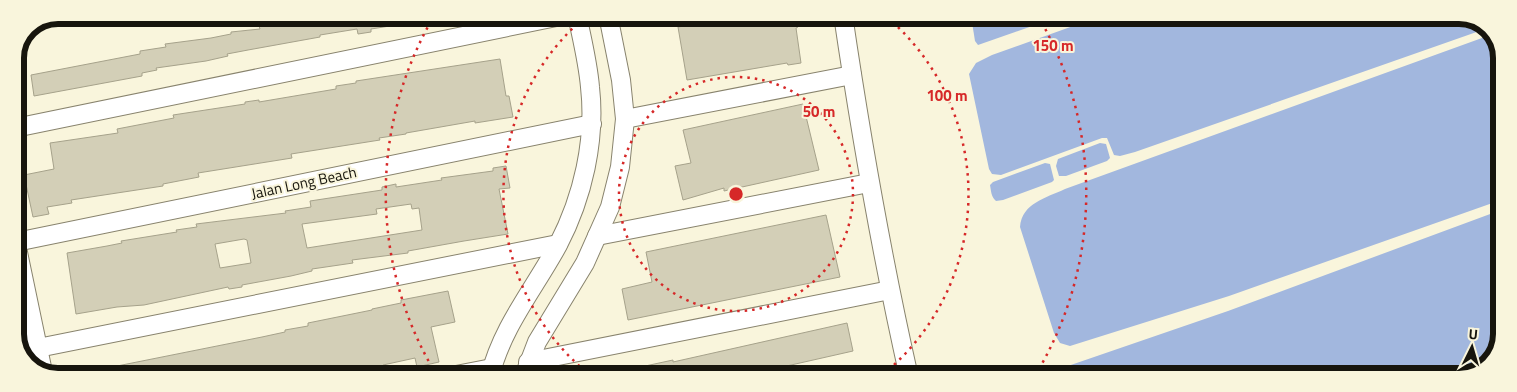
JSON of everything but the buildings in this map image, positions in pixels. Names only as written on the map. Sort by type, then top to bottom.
[{"type":"street","points":[[24,126],[522,24]]},
{"type":"street","points":[[492,368],[503,337],[558,244],[577,200],[587,162],[592,124],[590,86],[579,24]]},
{"type":"street","points":[[526,368],[537,342],[585,263],[610,207],[620,167],[624,119],[621,80],[610,24]]},
{"type":"street","points":[[844,24],[869,183],[907,368]]},
{"type":"street","points":[[624,119],[852,75]]},
{"type":"street","name":"Jalan Long Beach","points":[[24,238],[592,124]]},
{"type":"street","points":[[597,236],[869,183]]},
{"type":"street","points":[[38,348],[558,244]]},
{"type":"street","points":[[24,279],[41,364]]},
{"type":"street","points":[[531,368],[890,290]]},
{"type":"water","points":[[972,24],[1038,24],[978,45],[975,41]]},
{"type":"water","points":[[1079,24],[1466,24],[1480,31],[1135,152],[1120,156],[1114,155],[1107,138],[1102,138],[1001,175],[992,174],[989,169],[969,74],[976,63],[992,55]]},
{"type":"water","points":[[1486,37],[1491,45],[1493,56],[1493,203],[1229,296],[1070,346],[1060,343],[1054,333],[1020,227],[1025,212],[1030,207],[1036,202],[1065,189]]},
{"type":"water","points":[[1100,143],[1106,144],[1110,158],[1107,161],[1066,176],[1059,176],[1056,166],[1058,159]]},
{"type":"water","points":[[1045,163],[1050,164],[1054,180],[1052,182],[1003,200],[996,201],[994,199],[990,185],[993,182]]},
{"type":"water","points":[[1493,213],[1493,341],[1485,357],[1466,368],[1063,368],[1228,311]]}]
